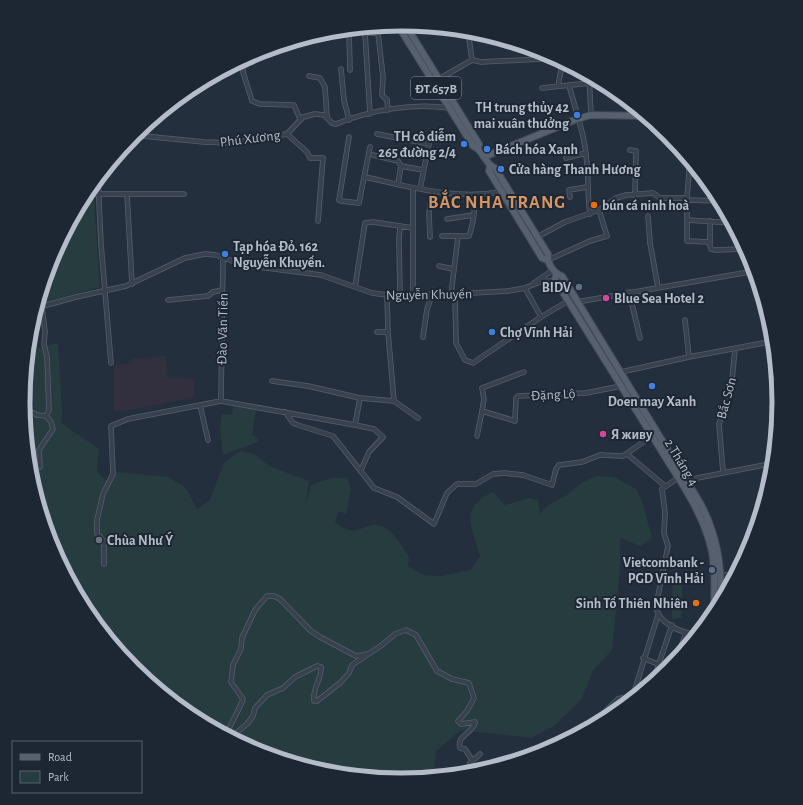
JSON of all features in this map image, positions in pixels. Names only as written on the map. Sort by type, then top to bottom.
[{"type":"main road","name":"2 Tháng 4","points":[[399,31],[473,146],[478,148],[490,166],[495,168],[548,254],[547,260]]},
{"type":"main road","name":"2 Tháng 4","points":[[410,31],[479,144],[478,148]]},
{"type":"main road","points":[[484,157],[577,119],[591,115],[637,116]]},
{"type":"main road","name":"2 Tháng 4","points":[[490,166],[489,171],[501,192],[542,258],[547,260],[555,272],[562,276],[682,480],[702,520],[712,551],[715,571],[714,602]]},
{"type":"main road","name":"2 Tháng 4","points":[[555,272],[555,280],[618,373],[621,386],[652,436],[705,511],[715,536],[722,575],[722,590]]},
{"type":"main road","points":[[715,571],[722,575]]},
{"type":"street","points":[[370,114],[365,33],[378,33],[383,77],[382,95],[387,100],[388,110]]},
{"type":"street","points":[[349,35],[350,70]]},
{"type":"street","points":[[469,37],[472,60]]},
{"type":"street","points":[[439,79],[472,60],[481,62],[541,59]]},
{"type":"street","points":[[243,66],[243,72],[252,101],[260,104],[292,104],[295,106],[300,119],[307,115],[315,114],[327,117],[334,124],[388,110],[424,106],[449,108]]},
{"type":"street","points":[[558,86],[562,67]]},
{"type":"street","points":[[341,69],[344,100],[349,120]]},
{"type":"street","points":[[309,76],[320,78],[324,83],[327,117]]},
{"type":"street","points":[[542,88],[590,83],[591,115]]},
{"type":"street","points":[[569,85],[577,119],[581,125],[586,153],[587,187],[590,214]]},
{"type":"street","name":"Phú Xương","points":[[143,136],[224,143],[287,134],[300,119]]},
{"type":"street","points":[[287,134],[307,152],[310,158],[323,158],[318,221]]},
{"type":"street","points":[[377,134],[428,143],[429,150],[423,170],[420,189]]},
{"type":"street","points":[[349,137],[339,200],[354,204],[359,203],[370,147]]},
{"type":"street","points":[[630,150],[636,151],[635,196]]},
{"type":"street","points":[[566,158],[586,153]]},
{"type":"street","points":[[373,156],[398,161],[401,166],[398,184]]},
{"type":"street","points":[[401,166],[423,170]]},
{"type":"street","points":[[689,168],[686,220],[687,241],[710,243]]},
{"type":"street","points":[[365,177],[413,188],[474,196],[501,192]]},
{"type":"street","points":[[570,198],[569,190],[587,187]]},
{"type":"street","points":[[413,188],[413,295]]},
{"type":"street","points":[[98,189],[104,291],[111,363]]},
{"type":"street","points":[[430,237],[429,213],[432,191]]},
{"type":"street","points":[[537,237],[558,225],[599,210],[616,198],[626,195],[635,196],[653,193],[660,198],[713,201]]},
{"type":"street","points":[[94,194],[184,194]]},
{"type":"street","points":[[127,194],[132,284]]},
{"type":"street","points":[[442,236],[458,238],[468,236],[473,215],[476,210],[474,196]]},
{"type":"street","points":[[547,260],[590,241],[607,236],[599,210]]},
{"type":"street","points":[[447,219],[473,215]]},
{"type":"street","points":[[648,216],[650,244],[658,287]]},
{"type":"street","points":[[686,220],[726,223]]},
{"type":"street","points":[[710,221],[710,243],[713,250],[740,249]]},
{"type":"street","points":[[355,287],[365,223],[414,228]]},
{"type":"street","points":[[400,227],[400,295]]},
{"type":"street","points":[[458,238],[453,269],[456,343],[465,360],[470,363],[568,301]]},
{"type":"street","name":"Nguyễn Khuyến","points":[[43,307],[132,284],[193,256],[211,254],[243,265],[321,275],[372,293],[387,295],[453,294],[525,288],[545,280],[557,283]]},
{"type":"street","name":"Đào Văn Tiến","points":[[221,400],[223,257]]},
{"type":"street","points":[[439,266],[453,269]]},
{"type":"street","name":"Nguyễn Khuyến","points":[[525,288],[555,272]]},
{"type":"street","points":[[577,302],[749,272]]},
{"type":"street","points":[[525,288],[541,317]]},
{"type":"street","points":[[168,300],[208,296],[213,292],[222,290]]},
{"type":"street","points":[[629,292],[640,338]]},
{"type":"street","points":[[387,295],[388,332],[394,400]]},
{"type":"street","points":[[423,337],[427,309],[432,295]]},
{"type":"street","points":[[42,309],[45,332],[44,348],[48,367],[49,410],[46,416]]},
{"type":"street","points":[[685,320],[689,356]]},
{"type":"street","points":[[378,332],[388,332]]},
{"type":"street","points":[[618,373],[689,356],[768,342]]},
{"type":"street","name":"Bắc Sơn","points":[[723,472],[719,424],[732,380],[735,349]]},
{"type":"street","name":"Đặng Lộ","points":[[524,372],[482,388],[484,399],[482,411],[515,421],[516,398],[518,396],[586,393],[621,386]]},
{"type":"street","points":[[272,381],[308,386],[360,398],[394,400],[418,418]]},
{"type":"street","points":[[355,425],[360,398]]},
{"type":"street","points":[[104,564],[104,542],[97,533],[97,520],[102,494],[113,474],[111,426],[128,419],[221,400],[374,429],[383,437],[369,452],[361,470]]},
{"type":"street","points":[[200,405],[208,440]]},
{"type":"street","points":[[30,411],[37,415],[46,416],[51,422],[52,429],[50,436],[39,450],[40,468]]},
{"type":"street","points":[[476,436],[482,411]]},
{"type":"street","points":[[285,412],[293,423],[333,436],[374,488],[397,497],[434,524],[446,493],[457,484],[476,484],[493,474],[504,473],[523,475],[552,485],[556,469],[561,464],[582,462],[600,456],[619,457],[627,454],[652,436]]},
{"type":"street","points":[[627,454],[665,486]]},
{"type":"street","points":[[633,693],[658,615],[656,606],[657,592],[668,546],[664,533],[665,513],[661,493],[665,486],[682,480],[768,464]]},
{"type":"street","points":[[722,575],[731,574]]},
{"type":"street","points":[[228,731],[231,722],[243,701],[231,682],[233,665],[241,649],[241,641],[252,615],[265,597],[271,595],[277,597],[311,631],[320,637],[356,656],[368,654]]},
{"type":"street","points":[[658,615],[686,633],[692,634]]},
{"type":"street","points":[[656,673],[672,625]]},
{"type":"street","points":[[234,734],[247,724],[253,716],[255,708],[267,695],[283,688],[295,677],[321,666],[321,671],[313,696],[314,701],[317,702],[340,683],[349,673],[352,665],[398,632],[409,631],[416,635],[437,671],[452,679],[469,683],[474,698],[467,711],[458,721],[461,724],[476,723],[460,740],[460,748],[467,751],[472,760]]},
{"type":"street","points":[[681,647],[686,633]]},
{"type":"street","points":[[643,658],[663,666]]},
{"type":"street","points":[[601,715],[618,699],[625,699]]},
{"type":"street","points":[[469,768],[472,760],[480,754]]},
{"type":"shaded area","points":[[166,356],[168,377],[194,379],[194,397],[125,411],[114,411],[114,367],[116,365],[131,363],[132,359]]},
{"type":"green space","points":[[93,197],[94,199],[100,287],[44,302],[58,260],[68,238]]},
{"type":"green space","points":[[58,343],[62,414],[61,423],[99,449],[97,471],[106,481],[117,472],[168,477],[186,488],[197,509],[210,500],[224,463],[240,451],[254,454],[269,466],[309,481],[306,502],[311,486],[328,479],[347,478],[351,489],[346,514],[339,511],[335,522],[343,528],[350,530],[357,530],[374,525],[387,529],[396,538],[409,557],[408,566],[422,575],[441,576],[471,570],[480,556],[471,527],[471,511],[482,498],[493,492],[505,505],[529,498],[538,500],[540,514],[547,506],[567,495],[583,482],[597,476],[614,477],[636,489],[642,501],[652,538],[640,546],[620,538],[620,569],[612,650],[594,669],[581,700],[554,726],[532,738],[461,730],[436,751],[434,772],[402,774],[377,773],[329,767],[282,754],[237,736],[195,711],[175,697],[139,665],[107,629],[93,609],[68,567],[58,545],[43,499],[33,451],[30,409],[34,411],[34,402],[30,401],[34,349]]},
{"type":"green space","points":[[233,406],[256,409],[252,435],[258,438],[257,442],[223,455],[220,427],[222,414],[232,415]]},
{"type":"green space","points":[[673,579],[682,579],[682,599],[672,599]]},
{"type":"green space","points":[[672,600],[682,600],[681,618],[672,619]]},
{"type":"place","name":"TH trung thủy 42 mai xuân thưởng","points":[[577,115]]},
{"type":"place","name":"TH cô diễm 265 đường 2/4","points":[[464,144]]},
{"type":"place","name":"Bách hóa Xanh","points":[[487,149]]},
{"type":"place","name":"Cửa hàng Thanh Hương","points":[[501,169]]},
{"type":"place","name":"bún cá ninh hoà","points":[[594,205]]},
{"type":"place","name":"Tạp hóa Đỏ. 162 Nguyễn Khuyến.","points":[[225,254]]},
{"type":"place","name":"BIDV","points":[[579,287]]},
{"type":"place","name":"Blue Sea Hotel 2","points":[[606,298]]},
{"type":"place","name":"Chợ Vĩnh Hải","points":[[492,332]]},
{"type":"place","name":"Doen may Xanh","points":[[652,386]]},
{"type":"place","name":"Я живу","points":[[603,434]]},
{"type":"place","name":"Chùa Như Ý","points":[[99,540]]},
{"type":"place","name":"Vietcombank - PGD Vĩnh Hải","points":[[712,570]]},
{"type":"place","name":"Sinh Tố Thiên Nhiên","points":[[696,603]]},
{"type":"district","name":"BẮC NHA TRANG","points":[[497,202]]}]
